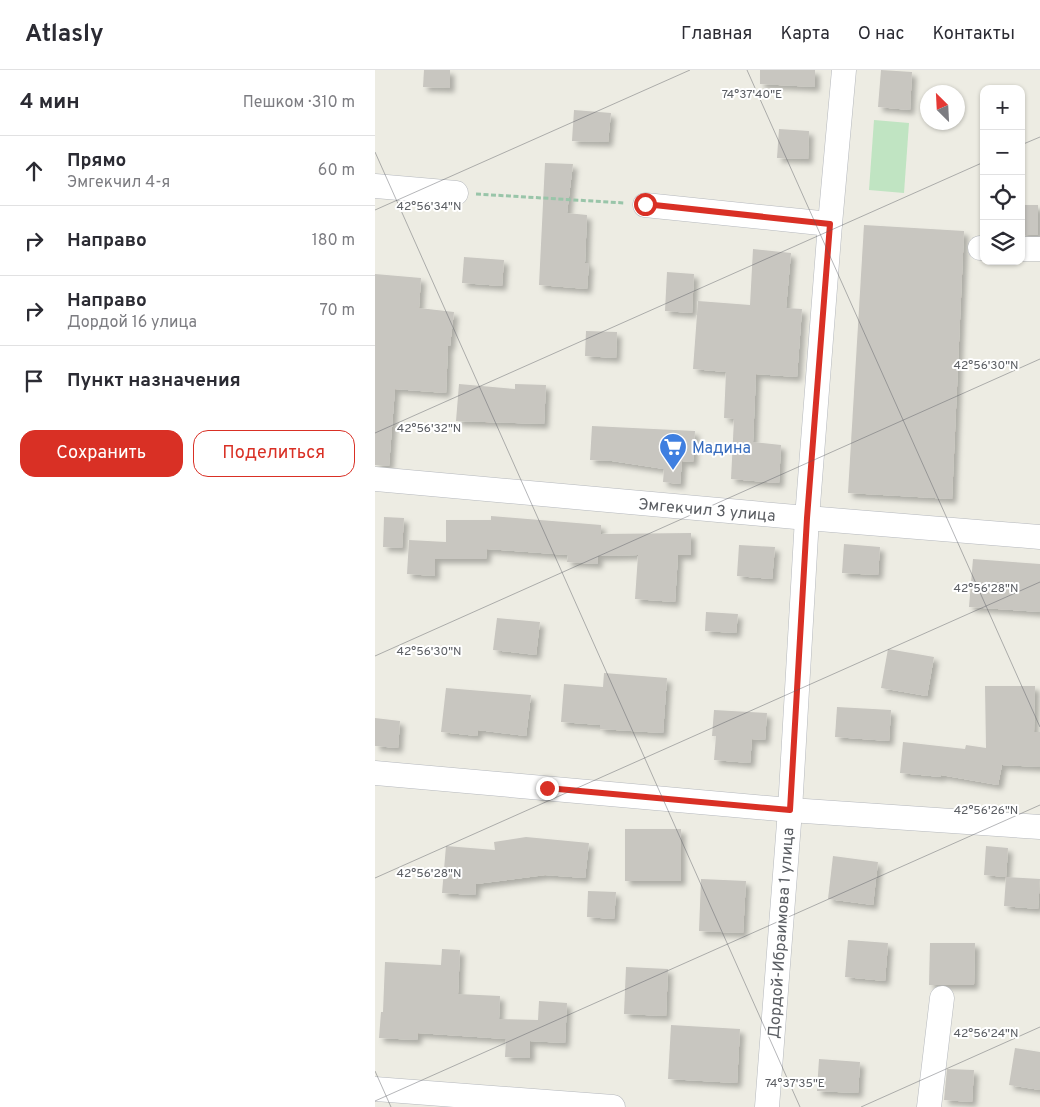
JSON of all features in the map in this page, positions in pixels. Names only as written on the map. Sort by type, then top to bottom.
[{"type":"street","name":"Дордой-Ибраимова 1 улица","points":[[767,1107],[790,810],[807,518],[844,70]]},
{"type":"street","points":[[375,186],[456,193]]},
{"type":"street","points":[[645,204],[830,224]]},
{"type":"street","points":[[1025,249],[1040,249]]},
{"type":"street","name":"Эмгекчил 3 улица","points":[[375,479],[807,518],[1040,536]]},
{"type":"street","points":[[375,773],[790,810],[1040,827]]},
{"type":"street","points":[[929,1107],[942,998]]},
{"type":"street","points":[[375,1089],[613,1107]]},
{"type":"path","points":[[456,193],[645,204]]},
{"type":"green space","points":[[874,120],[909,123],[904,193],[869,190]]},
{"type":"building","points":[[424,70],[450,70],[450,88],[423,87]]},
{"type":"building","points":[[760,70],[815,70],[815,87],[760,84]]},
{"type":"building","points":[[881,70],[912,72],[910,110],[878,107]]},
{"type":"building","points":[[574,110],[611,113],[608,142],[572,141]]},
{"type":"building","points":[[779,129],[809,131],[808,159],[777,158]]},
{"type":"building","points":[[545,163],[573,164],[567,213],[587,215],[585,263],[589,263],[587,289],[539,285]]},
{"type":"building","points":[[1025,205],[1038,205],[1038,235],[1025,235]]},
{"type":"building","points":[[864,225],[964,231],[952,499],[848,493]]},
{"type":"building","points":[[753,249],[791,253],[786,308],[802,309],[797,377],[756,374],[753,442],[781,445],[779,483],[731,479],[734,419],[724,418],[726,372],[693,369],[698,301],[750,305]]},
{"type":"building","points":[[464,257],[504,260],[502,286],[462,283]]},
{"type":"building","points":[[667,272],[694,274],[692,313],[665,311]]},
{"type":"building","points":[[375,274],[421,278],[419,308],[454,312],[450,346],[448,346],[446,393],[395,389],[389,466],[375,465]]},
{"type":"building","points":[[586,331],[617,332],[616,358],[585,356]]},
{"type":"building","points":[[459,384],[515,389],[515,384],[546,385],[544,424],[456,421]]},
{"type":"building","points":[[592,426],[695,431],[693,462],[682,461],[680,484],[663,482],[664,469],[612,461],[590,460]]},
{"type":"building","points":[[491,516],[601,525],[601,534],[691,533],[691,555],[678,555],[675,602],[635,599],[638,555],[598,556],[598,564],[567,562],[568,555],[487,549],[486,559],[435,559],[435,576],[407,574],[409,540],[446,542],[446,520],[491,520]]},
{"type":"building","points":[[384,517],[404,518],[402,548],[383,547]]},
{"type":"building","points":[[844,544],[880,547],[878,575],[842,573]]},
{"type":"building","points":[[739,545],[775,547],[772,579],[737,576]]},
{"type":"building","points":[[973,559],[1040,564],[1040,612],[969,607]]},
{"type":"building","points":[[706,612],[738,614],[736,633],[705,631]]},
{"type":"building","points":[[497,618],[540,622],[536,655],[493,650]]},
{"type":"building","points":[[888,649],[934,657],[927,696],[881,688]]},
{"type":"building","points":[[604,673],[667,678],[663,733],[600,729],[600,725],[561,722],[564,684],[603,687]]},
{"type":"building","points":[[985,686],[1035,686],[1034,732],[1040,732],[1040,767],[1002,765],[998,785],[941,775],[941,777],[900,773],[903,742],[965,749],[966,745],[986,748]]},
{"type":"building","points":[[446,688],[531,695],[526,736],[478,730],[477,736],[441,732]]},
{"type":"building","points":[[837,707],[891,710],[889,741],[835,737]]},
{"type":"building","points":[[714,710],[767,713],[765,740],[752,739],[750,763],[714,760],[716,736],[712,736]]},
{"type":"building","points":[[375,718],[400,721],[398,748],[375,746]]},
{"type":"building","points":[[625,829],[681,829],[681,881],[625,881]]},
{"type":"building","points":[[526,837],[589,843],[585,878],[545,875],[476,884],[475,895],[442,893],[446,846],[495,850],[494,842]]},
{"type":"building","points":[[986,846],[1008,848],[1006,877],[984,875]]},
{"type":"building","points":[[833,856],[878,862],[873,905],[828,899]]},
{"type":"building","points":[[1006,877],[1040,879],[1038,909],[1004,906]]},
{"type":"building","points":[[701,879],[746,881],[743,933],[699,931]]},
{"type":"building","points":[[588,891],[616,892],[614,919],[587,917]]},
{"type":"building","points":[[848,940],[888,943],[885,981],[845,977]]},
{"type":"building","points":[[930,943],[975,943],[974,985],[929,985]]},
{"type":"building","points":[[442,949],[460,950],[458,994],[500,996],[499,1019],[538,1020],[539,1001],[567,1003],[565,1043],[530,1041],[530,1058],[505,1057],[506,1039],[418,1033],[417,1040],[379,1038],[381,1012],[383,1012],[385,962],[441,965]]},
{"type":"building","points":[[626,967],[668,969],[666,1016],[624,1014]]},
{"type":"building","points":[[671,1025],[740,1029],[737,1083],[668,1079]]},
{"type":"building","points":[[1015,1048],[1040,1052],[1040,1090],[1009,1085]]},
{"type":"building","points":[[819,1059],[860,1062],[858,1093],[817,1091]]},
{"type":"building","points":[[947,1069],[974,1070],[972,1102],[944,1100]]},
{"type":"place","name":"Мадина","points":[[673,471]]},
{"type":"route","points":[[547,788],[790,810],[807,518],[830,224],[645,204]]}]
